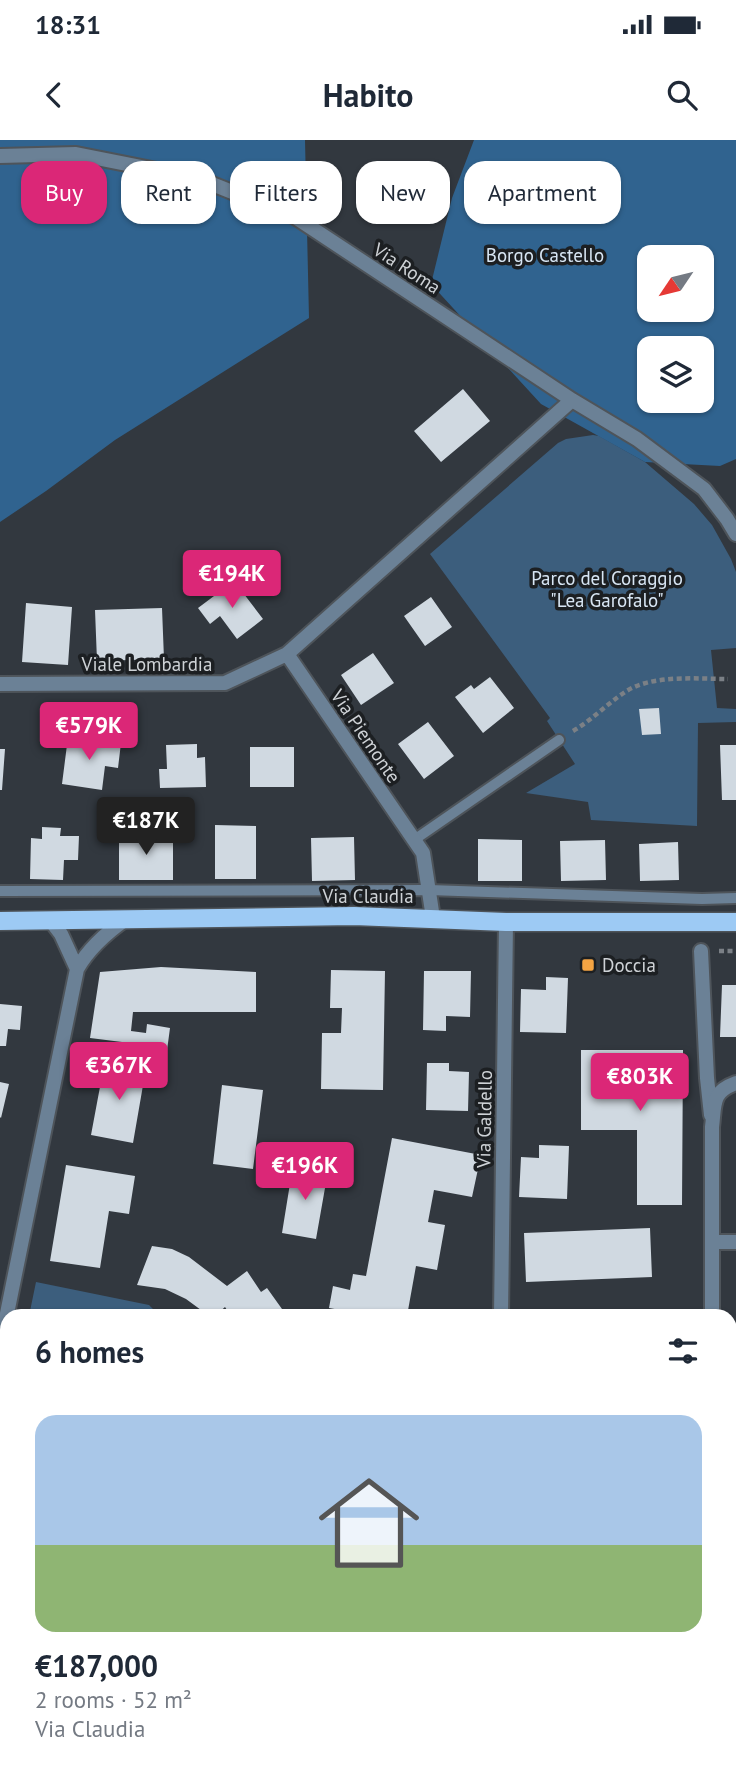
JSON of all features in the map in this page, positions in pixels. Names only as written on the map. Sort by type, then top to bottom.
[{"type":"main road","name":"Via Claudia","points":[[0,922],[354,916],[506,922],[736,922]]},
{"type":"street","name":"Via Roma","points":[[0,156],[76,154],[197,178],[295,217],[572,400],[637,439],[704,489],[736,534]]},
{"type":"street","name":"Viale Lombardia","points":[[0,684],[225,683],[287,654],[572,400]]},
{"type":"street","name":"Via Piemonte","points":[[287,654],[423,853],[433,918]]},
{"type":"street","points":[[8,1309],[77,969],[96,943],[126,919]]},
{"type":"street","points":[[51,921],[61,934],[77,969]]},
{"type":"street","name":"Via Galdello","points":[[500,1309],[506,922]]},
{"type":"street","points":[[701,951],[712,1127],[712,1309]]},
{"type":"street","points":[[712,1127],[717,1096],[724,1088],[736,1083]]},
{"type":"street","points":[[712,1242],[736,1242]]},
{"type":"lane","points":[[414,840],[559,740]]},
{"type":"lane","points":[[0,891],[429,890],[736,898]]},
{"type":"path","points":[[559,740],[586,724],[626,691],[644,682],[728,679]]},
{"type":"green space","points":[[0,140],[305,140],[305,161],[230,161],[230,224],[307,224],[309,318],[115,440],[0,522]]},
{"type":"green space","name":"Borgo Castello","points":[[474,140],[736,140],[736,459],[720,466],[645,462],[541,404],[431,284],[446,224],[450,224],[450,206],[464,166],[464,224],[621,224],[621,161],[466,161]]},
{"type":"green space","name":"Parco del Coraggio \"Lea Garofalo\"","points":[[593,435],[645,462],[694,504],[712,525],[736,572],[736,648],[711,650],[717,708],[736,709],[736,722],[698,723],[697,826],[591,820],[588,802],[526,793],[575,764],[547,721],[550,718],[430,554],[558,443],[566,439]]},
{"type":"green space","points":[[36,1282],[149,1305],[153,1309],[30,1309]]},
{"type":"building","points":[[463,389],[490,421],[441,462],[414,431]]},
{"type":"building","points":[[234,581],[263,619],[237,639],[220,616],[210,624],[198,608]]},
{"type":"building","points":[[431,597],[452,627],[425,646],[404,616]]},
{"type":"building","points":[[26,603],[72,607],[68,665],[22,662]]},
{"type":"building","points":[[162,608],[164,659],[97,661],[95,610]]},
{"type":"building","points":[[373,653],[394,683],[361,705],[341,675]]},
{"type":"building","points":[[490,677],[514,708],[483,733],[455,697],[471,685],[474,689]]},
{"type":"building","points":[[659,708],[661,734],[642,735],[639,709]]},
{"type":"building","points":[[428,722],[454,756],[424,779],[398,744]]},
{"type":"building","points":[[68,737],[121,743],[118,768],[105,766],[102,790],[62,784]]},
{"type":"building","points":[[197,744],[197,758],[205,757],[206,787],[160,788],[159,769],[167,769],[166,745]]},
{"type":"building","points":[[720,745],[736,745],[736,800],[722,800]]},
{"type":"building","points":[[250,747],[294,747],[294,787],[250,787]]},
{"type":"building","points":[[0,749],[5,749],[2,790],[0,790]]},
{"type":"building","points":[[215,825],[256,826],[256,879],[215,879]]},
{"type":"building","points":[[42,827],[61,828],[60,836],[79,836],[78,860],[64,860],[63,880],[30,879],[31,838],[42,839]]},
{"type":"building","points":[[119,830],[134,830],[134,839],[159,839],[159,831],[173,831],[173,880],[119,880]]},
{"type":"building","points":[[354,837],[355,880],[312,881],[311,838]]},
{"type":"building","points":[[478,839],[522,840],[522,881],[478,881]]},
{"type":"building","points":[[605,840],[606,880],[561,881],[560,841]]},
{"type":"building","points":[[678,842],[679,880],[640,881],[639,844]]},
{"type":"building","points":[[161,967],[256,972],[256,1012],[133,1012],[131,1031],[146,1033],[147,1024],[170,1028],[166,1058],[146,1055],[147,1051],[137,1049],[138,1044],[90,1038],[100,972]]},
{"type":"building","points":[[331,970],[385,971],[383,1090],[321,1089],[322,1033],[341,1033],[342,1008],[330,1008]]},
{"type":"building","points":[[424,971],[471,971],[470,1017],[446,1016],[446,1031],[423,1030]]},
{"type":"building","points":[[546,977],[568,978],[566,1033],[520,1032],[521,989],[546,990]]},
{"type":"building","points":[[722,985],[736,985],[736,1037],[720,1037]]},
{"type":"building","points":[[0,1004],[22,1006],[20,1030],[8,1029],[6,1046],[0,1046]]},
{"type":"building","points":[[581,1050],[683,1050],[682,1205],[637,1205],[637,1130],[581,1130]]},
{"type":"building","points":[[105,1060],[146,1068],[133,1143],[91,1135]]},
{"type":"building","points":[[427,1063],[449,1063],[449,1071],[469,1072],[468,1111],[426,1110]]},
{"type":"building","points":[[0,1082],[9,1084],[1,1118],[0,1117]]},
{"type":"building","points":[[222,1085],[263,1090],[253,1169],[213,1164]]},
{"type":"building","points":[[392,1138],[481,1155],[472,1197],[434,1190],[428,1222],[445,1225],[437,1270],[416,1266],[408,1309],[329,1308],[333,1286],[350,1290],[353,1274],[366,1276]]},
{"type":"building","points":[[539,1145],[569,1146],[567,1199],[519,1197],[521,1157],[539,1158]]},
{"type":"building","points":[[66,1165],[135,1176],[129,1214],[109,1211],[100,1268],[50,1261]]},
{"type":"building","points":[[293,1165],[328,1171],[316,1239],[282,1233]]},
{"type":"building","points":[[650,1228],[652,1277],[526,1282],[524,1233]]},
{"type":"building","points":[[152,1246],[172,1249],[189,1257],[227,1286],[247,1271],[261,1292],[267,1288],[282,1309],[200,1309],[165,1289],[137,1285]]},
{"type":"place","name":"Doccia","points":[[588,965]]}]
